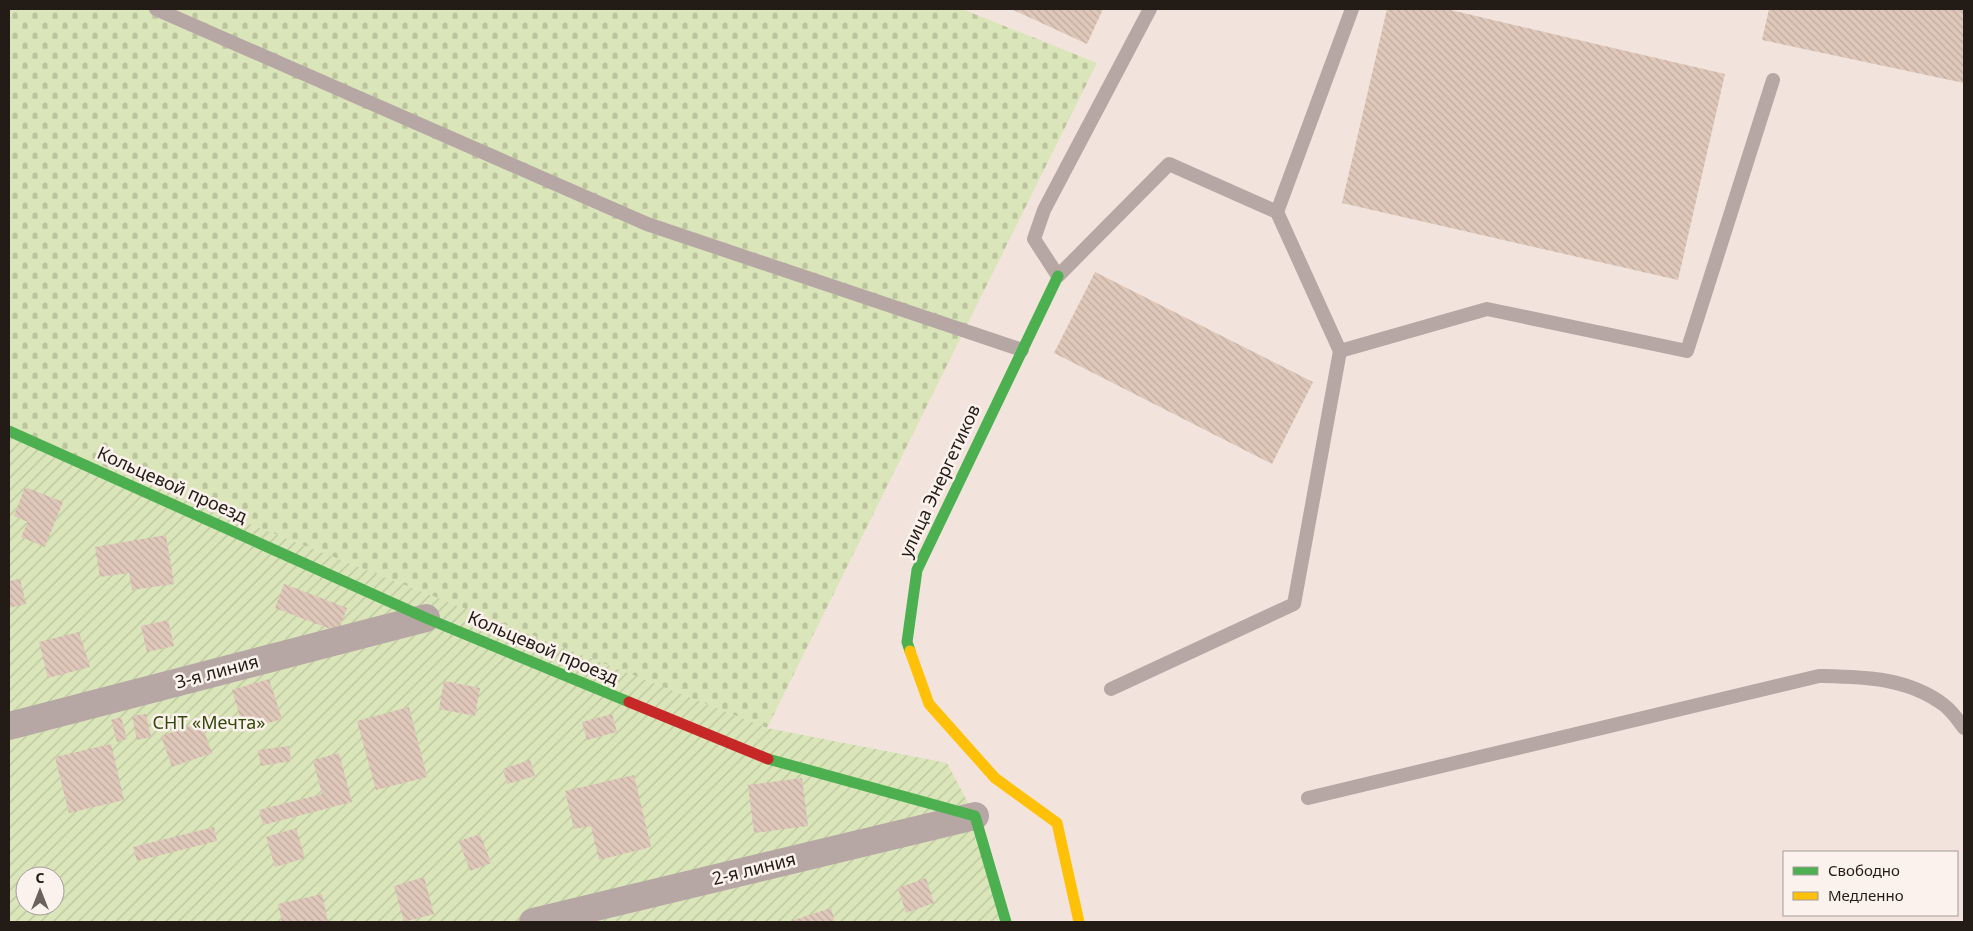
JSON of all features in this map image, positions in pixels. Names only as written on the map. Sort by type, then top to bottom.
[{"type":"street","name":"улица Энергетиков","points":[[1058,276],[917,570],[907,642],[929,704],[995,778],[1056,823],[1079,922]]},
{"type":"street","name":"Кольцевой проезд","points":[[9,431],[426,618],[763,758],[866,788],[975,816]]},
{"type":"street","name":"3-я линия","points":[[9,726],[426,618]]},
{"type":"street","name":"2-я линия","points":[[534,922],[975,816]]},
{"type":"street","points":[[975,816],[1006,922]]},
{"type":"lane","points":[[156,9],[647,224],[1022,350]]},
{"type":"lane","points":[[1111,689],[1294,604],[1340,351],[1278,212],[1169,164],[1058,276],[1034,239],[1044,210],[1150,9]]},
{"type":"lane","points":[[1278,212],[1352,9]]},
{"type":"lane","points":[[1340,351],[1487,309],[1687,351],[1773,80]]},
{"type":"lane","points":[[1308,798],[1819,676],[1872,677],[1915,687],[1945,706],[1964,728]]},
{"type":"green space","points":[[9,9],[962,9],[1097,63],[767,728],[9,429]]},
{"type":"green space","name":"СНТ «Мечта»","points":[[9,429],[767,728],[947,763],[975,816],[1006,922],[9,922]]},
{"type":"building","points":[[1011,9],[1103,9],[1087,44]]},
{"type":"building","points":[[1387,9],[1446,9],[1725,74],[1678,280],[1342,203]]},
{"type":"building","points":[[1769,9],[1964,9],[1964,83],[1762,40]]},
{"type":"building","points":[[1095,272],[1313,382],[1272,464],[1054,353]]},
{"type":"building","points":[[25,487],[63,502],[45,547],[21,537],[28,522],[14,516]]},
{"type":"building","points":[[166,535],[174,584],[132,590],[129,573],[100,577],[95,547]]},
{"type":"building","points":[[20,579],[26,604],[9,608],[9,581]]},
{"type":"building","points":[[284,584],[347,608],[338,632],[275,608]]},
{"type":"building","points":[[168,620],[174,646],[147,652],[141,626]]},
{"type":"building","points":[[79,632],[90,667],[48,678],[39,642]]},
{"type":"building","points":[[269,679],[282,719],[244,730],[232,690]]},
{"type":"building","points":[[444,681],[480,688],[475,716],[439,709]]},
{"type":"building","points":[[409,707],[427,777],[376,790],[357,721]]},
{"type":"building","points":[[146,714],[151,737],[137,740],[132,716]]},
{"type":"building","points":[[612,714],[617,732],[587,740],[582,722]]},
{"type":"building","points":[[121,717],[127,739],[117,742],[111,720]]},
{"type":"building","points":[[201,722],[212,753],[172,767],[161,736]]},
{"type":"building","points":[[111,744],[124,800],[69,813],[55,757]]},
{"type":"building","points":[[289,746],[291,761],[261,766],[258,750]]},
{"type":"building","points":[[339,753],[352,802],[263,825],[259,810],[322,794],[313,760]]},
{"type":"building","points":[[530,760],[535,776],[507,784],[503,769]]},
{"type":"building","points":[[634,775],[651,847],[599,860],[591,826],[574,829],[565,791]]},
{"type":"building","points":[[802,778],[808,826],[754,833],[748,785]]},
{"type":"building","points":[[214,827],[217,841],[137,861],[133,847]]},
{"type":"building","points":[[296,828],[305,858],[275,867],[266,837]]},
{"type":"building","points":[[480,834],[491,863],[470,871],[459,841]]},
{"type":"building","points":[[424,877],[434,914],[404,922],[394,886]]},
{"type":"building","points":[[926,878],[934,903],[906,913],[898,888]]},
{"type":"building","points":[[322,894],[328,922],[282,922],[278,904]]},
{"type":"building","points":[[831,908],[835,922],[791,922],[791,921]]},
{"type":"traffic: fast","points":[[910,651],[907,642],[917,570],[1058,276]]},
{"type":"traffic: fast","points":[[9,431],[426,618],[629,702]]},
{"type":"traffic: fast","points":[[768,759],[975,816],[1006,922]]},
{"type":"traffic: slow","points":[[910,651],[929,704],[995,778],[1057,823],[1079,922]]},
{"type":"traffic: jam","points":[[629,702],[768,759]]}]
